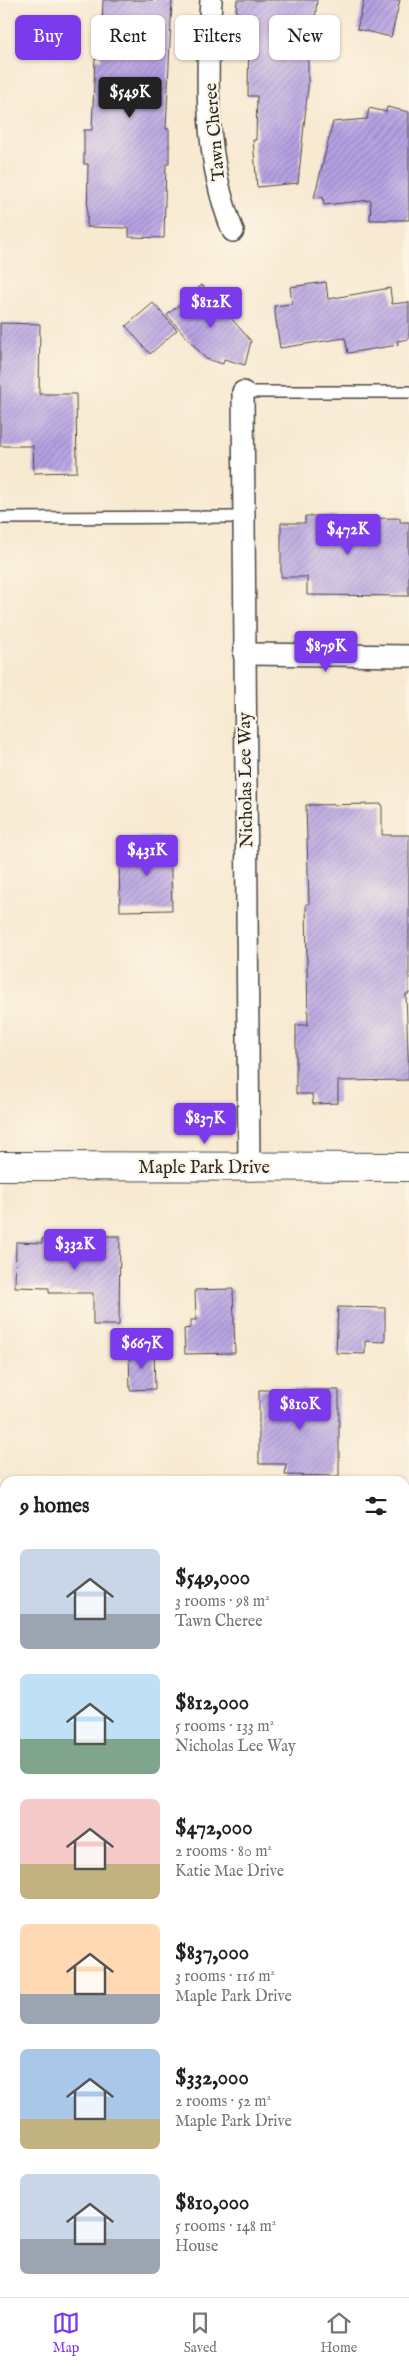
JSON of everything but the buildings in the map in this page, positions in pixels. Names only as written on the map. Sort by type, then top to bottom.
[{"type":"street","name":"Tawn Cheree","points":[[211,0],[208,53],[213,164],[223,207],[233,231]]},
{"type":"street","name":"Nicholas Lee Way","points":[[243,392],[248,1167]]},
{"type":"street","points":[[244,654],[409,656]]},
{"type":"street","name":"Maple Park Drive","points":[[0,1166],[409,1167]]},
{"type":"lane","points":[[243,392],[409,392]]},
{"type":"lane","points":[[0,518],[243,517]]}]
